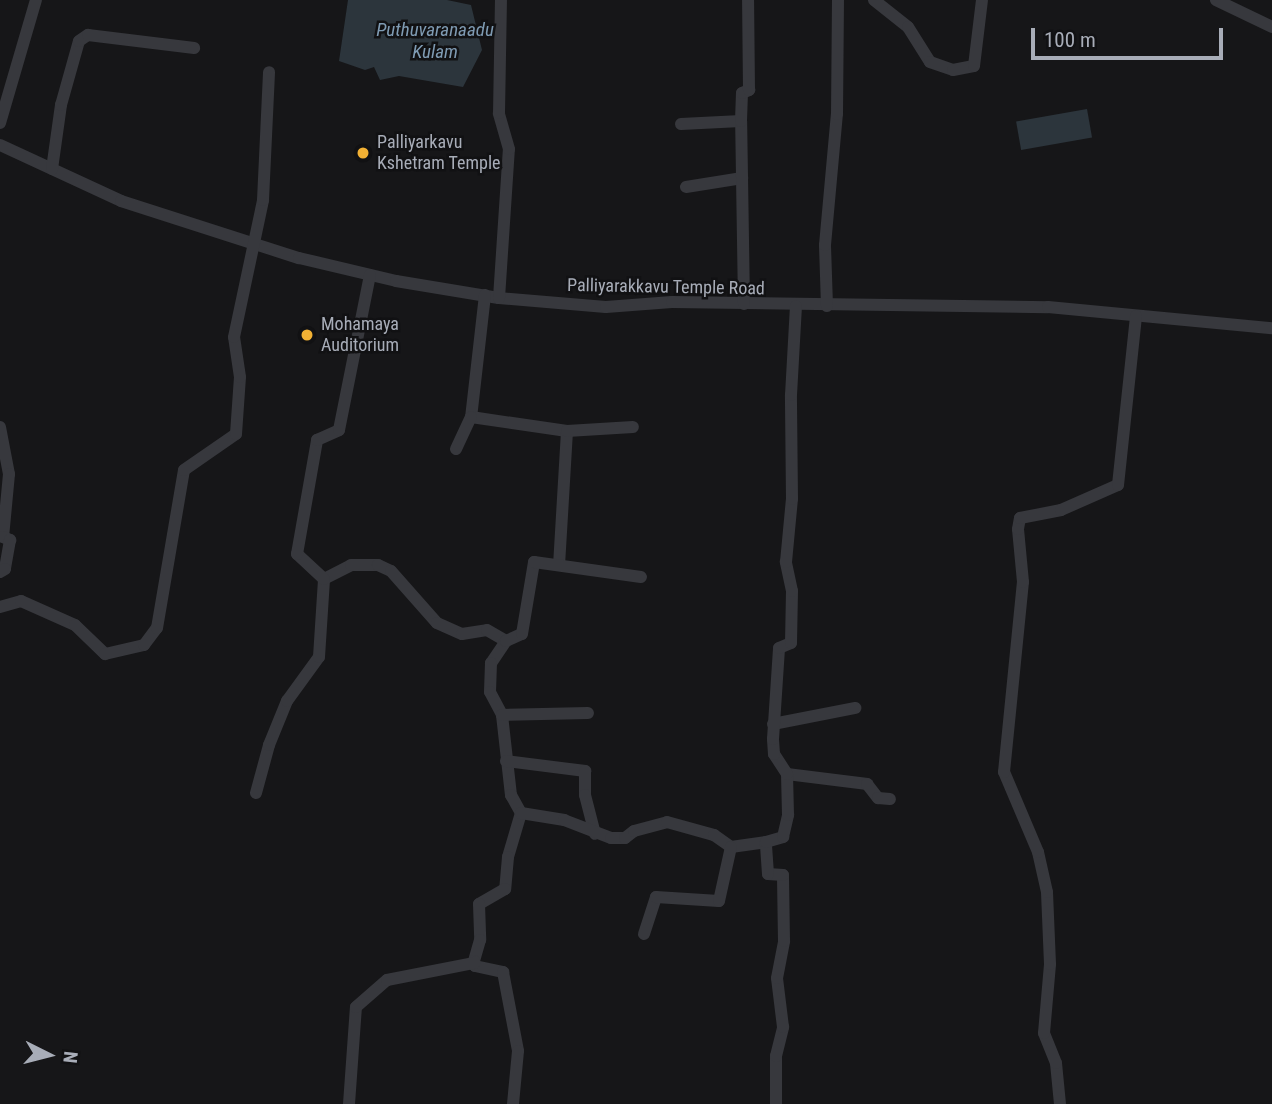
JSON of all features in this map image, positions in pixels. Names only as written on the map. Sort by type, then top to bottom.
[{"type":"street","points":[[0,123],[36,0]]},
{"type":"street","points":[[499,298],[509,149],[499,113],[501,0]]},
{"type":"street","points":[[744,304],[741,121],[742,93],[749,90],[748,0]]},
{"type":"street","points":[[827,306],[825,245],[837,114],[838,0]]},
{"type":"street","points":[[874,0],[908,27],[930,62],[953,69],[974,66],[982,0]]},
{"type":"street","points":[[1216,0],[1272,27]]},
{"type":"street","points":[[52,169],[61,105],[79,41],[88,35],[194,48]]},
{"type":"street","points":[[0,607],[21,601],[75,625],[105,654],[145,645],[157,628],[184,470],[236,434],[240,377],[234,337],[247,286],[251,240],[263,200],[270,72]]},
{"type":"street","points":[[681,124],[741,121]]},
{"type":"street","name":"Palliyarakkavu Temple Road","points":[[0,145],[121,201],[370,275],[499,298],[606,306],[744,304],[1034,307],[1272,328]]},
{"type":"street","points":[[686,187],[741,178]]},
{"type":"street","points":[[324,579],[297,554],[317,440],[339,430],[370,275]]},
{"type":"street","points":[[456,449],[471,417],[485,295]]},
{"type":"street","points":[[521,813],[564,820],[595,834],[625,838],[634,831],[667,822],[714,835],[730,847],[783,837],[788,815],[788,774],[774,754],[773,724],[779,648],[791,643],[792,591],[786,562],[792,499],[796,306]]},
{"type":"street","points":[[1060,1104],[1056,1063],[1044,1033],[1050,964],[1047,892],[1038,852],[1004,772],[1023,582],[1018,528],[1020,517],[1061,510],[1118,485],[1136,316]]},
{"type":"street","points":[[471,417],[567,431],[633,427]]},
{"type":"street","points":[[0,427],[9,474],[3,537],[10,540],[5,569],[0,572]]},
{"type":"street","points":[[559,564],[567,431]]},
{"type":"street","points":[[474,963],[480,904],[505,889],[508,857],[521,813],[511,795],[502,715],[490,692],[491,663],[506,641],[522,634],[534,562],[641,577]]},
{"type":"street","points":[[324,579],[351,565],[378,565],[391,571],[437,623],[462,634],[487,630],[506,641]]},
{"type":"street","points":[[256,793],[269,745],[287,701],[319,657],[324,579]]},
{"type":"street","points":[[773,724],[855,708]]},
{"type":"street","points":[[502,715],[588,713]]},
{"type":"street","points":[[506,761],[585,771],[586,796],[595,834]]},
{"type":"street","points":[[788,774],[867,783],[878,798],[890,799]]},
{"type":"street","points":[[766,842],[768,874],[783,875],[784,941],[777,978],[783,1027],[776,1056],[776,1104]]},
{"type":"street","points":[[644,934],[656,897],[719,901],[730,847]]},
{"type":"street","points":[[349,1104],[356,1007],[387,980],[474,963],[503,972],[518,1051],[513,1104]]},
{"type":"water","name":"Puthuvaranaadu Kulam","points":[[348,0],[447,0],[471,5],[482,50],[463,87],[399,76],[380,80],[374,67],[365,70],[339,61]]},
{"type":"water","points":[[1087,109],[1092,138],[1021,150],[1016,122]]},
{"type":"place","name":"Palliyarkavu Kshetram Temple","points":[[363,153]]},
{"type":"place","name":"Mohamaya Auditorium","points":[[307,335]]}]
